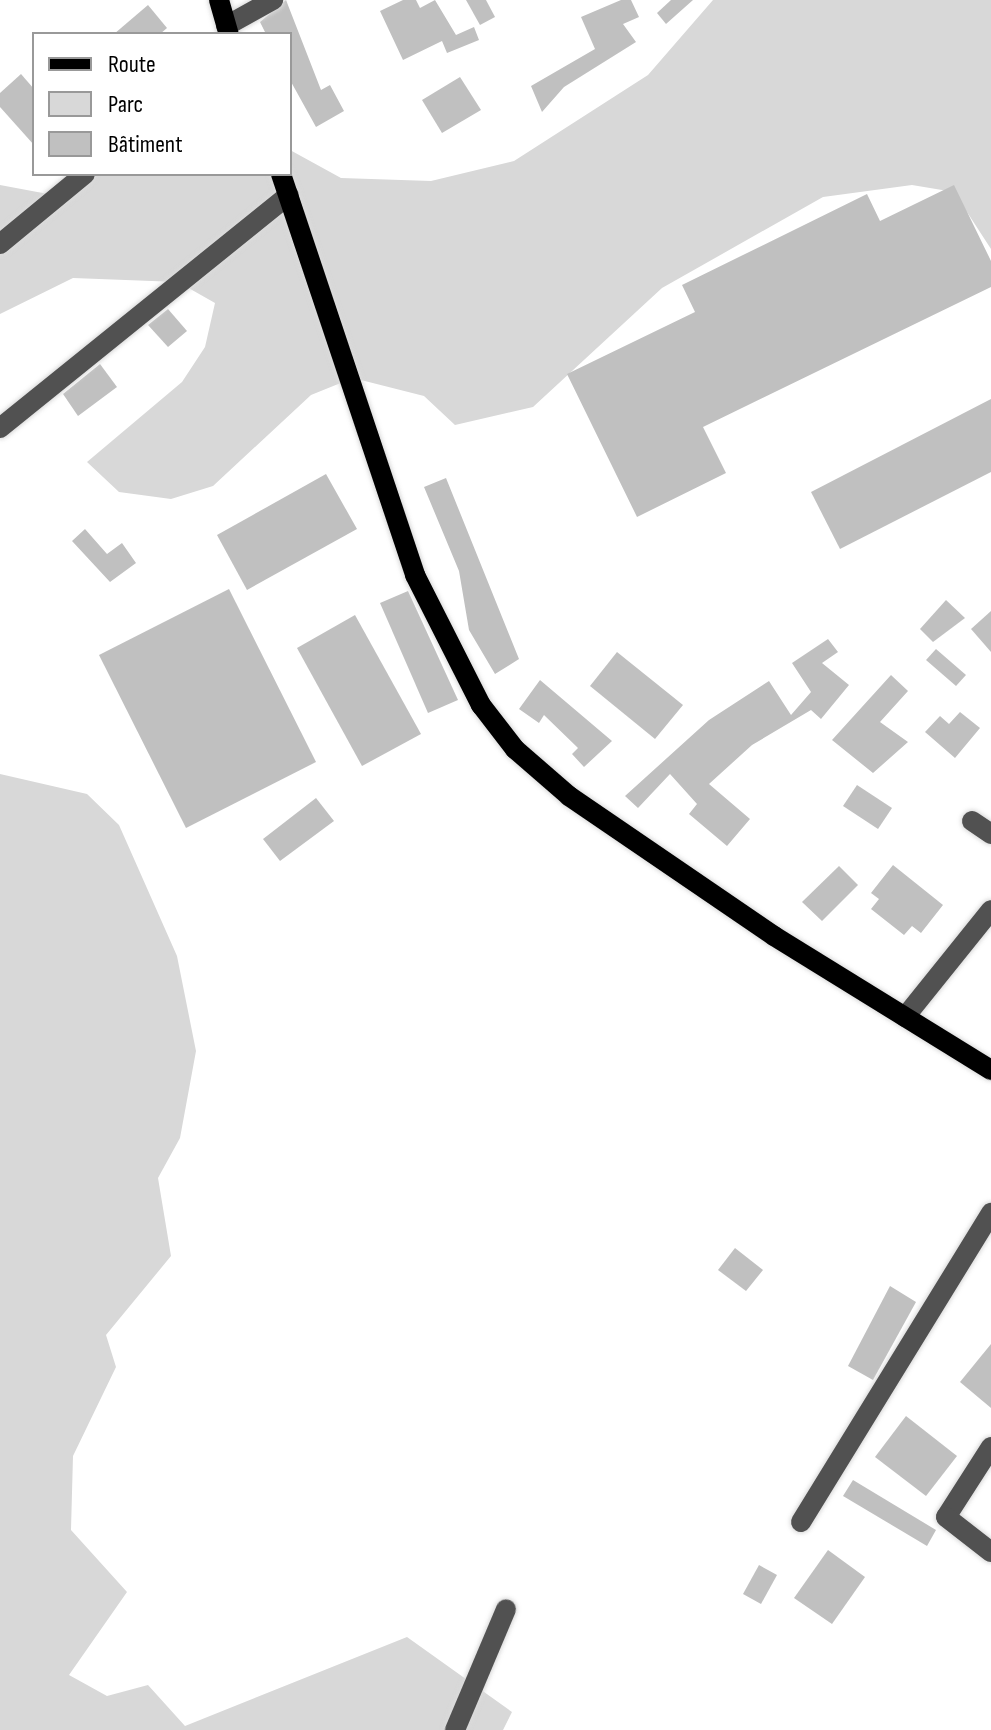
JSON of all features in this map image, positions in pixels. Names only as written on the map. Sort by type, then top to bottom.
[{"type":"main road","points":[[219,0],[228,30]]},
{"type":"main road","points":[[282,176],[415,575],[481,705],[515,749],[569,796],[991,1070]]},
{"type":"street","points":[[228,30],[273,0]]},
{"type":"street","points":[[0,244],[83,176]]},
{"type":"street","points":[[0,428],[289,195]]},
{"type":"street","points":[[972,821],[991,834]]},
{"type":"street","points":[[905,1017],[991,910]]},
{"type":"street","points":[[801,1522],[991,1213]]},
{"type":"street","points":[[991,1447],[946,1517],[991,1552]]},
{"type":"street","points":[[455,1730],[506,1609]]},
{"type":"green space","points":[[713,0],[991,0],[991,249],[954,192],[912,185],[823,197],[662,288],[533,407],[455,425],[424,396],[353,378],[311,395],[213,486],[171,499],[119,492],[87,462],[182,382],[205,347],[215,303],[178,282],[73,278],[0,314],[0,185],[48,194],[81,176],[292,176],[292,151],[341,178],[431,181],[514,161],[648,75]]},
{"type":"green space","points":[[0,774],[87,794],[119,825],[177,956],[196,1051],[180,1138],[158,1178],[171,1256],[106,1335],[116,1367],[73,1456],[71,1530],[127,1592],[69,1675],[107,1696],[148,1685],[185,1726],[407,1637],[512,1712],[503,1730],[0,1730]]},
{"type":"building","points":[[286,0],[321,90],[330,85],[344,111],[316,127],[292,84],[292,32],[265,32],[260,22]]},
{"type":"building","points":[[403,0],[416,0],[420,8],[435,0],[456,35],[474,27],[479,40],[447,53],[442,41],[403,60],[380,11]]},
{"type":"building","points":[[466,0],[486,0],[495,17],[480,25]]},
{"type":"building","points":[[621,0],[631,0],[639,17],[623,24],[636,42],[564,87],[542,112],[531,86],[595,49],[581,17]]},
{"type":"building","points":[[671,0],[693,0],[666,24],[657,13]]},
{"type":"building","points":[[148,5],[167,28],[162,32],[116,32]]},
{"type":"building","points":[[21,74],[32,87],[32,143],[0,107],[0,93]]},
{"type":"building","points":[[460,77],[481,110],[442,133],[422,100]]},
{"type":"building","points":[[954,185],[991,261],[991,287],[703,427],[726,473],[637,517],[567,374],[695,312],[682,285],[867,194],[880,221]]},
{"type":"building","points":[[168,309],[187,331],[168,347],[148,325]]},
{"type":"building","points":[[100,364],[117,387],[78,416],[63,394]]},
{"type":"building","points":[[991,399],[991,472],[840,549],[811,492]]},
{"type":"building","points":[[326,474],[357,529],[247,590],[217,535]]},
{"type":"building","points":[[446,478],[519,659],[495,674],[469,630],[459,571],[424,487]]},
{"type":"building","points":[[85,529],[107,554],[122,543],[136,563],[110,582],[72,541]]},
{"type":"building","points":[[229,589],[316,762],[186,828],[99,655]]},
{"type":"building","points":[[408,591],[458,700],[428,713],[380,603]]},
{"type":"building","points":[[946,600],[965,618],[933,642],[920,629]]},
{"type":"building","points":[[991,611],[991,652],[971,629]]},
{"type":"building","points":[[355,615],[421,734],[362,766],[297,648]]},
{"type":"building","points":[[828,639],[838,652],[822,663],[849,685],[821,719],[811,710],[752,745],[709,784],[750,819],[727,846],[689,814],[697,804],[670,774],[638,808],[625,796],[709,720],[769,681],[791,715],[811,692],[792,663]]},
{"type":"building","points":[[936,649],[966,675],[956,686],[926,660]]},
{"type":"building","points":[[617,652],[683,705],[655,739],[590,686]]},
{"type":"building","points":[[891,675],[908,691],[880,722],[908,742],[873,773],[832,740]]},
{"type":"building","points":[[540,680],[612,741],[584,767],[572,754],[578,748],[544,715],[539,723],[519,709]]},
{"type":"building","points":[[960,712],[980,728],[955,758],[925,732],[940,716],[949,724]]},
{"type":"building","points":[[857,785],[892,808],[878,829],[843,806]]},
{"type":"building","points":[[316,798],[334,821],[280,861],[263,839]]},
{"type":"building","points":[[893,865],[943,905],[921,933],[912,926],[904,935],[871,909],[879,899],[871,893]]},
{"type":"building","points":[[839,866],[858,885],[822,921],[802,902]]},
{"type":"building","points":[[735,1248],[763,1270],[746,1291],[718,1270]]},
{"type":"building","points":[[890,1286],[916,1302],[873,1380],[848,1366]]},
{"type":"building","points":[[991,1344],[991,1408],[960,1382]]},
{"type":"building","points":[[906,1416],[957,1456],[926,1496],[875,1457]]},
{"type":"building","points":[[853,1480],[936,1530],[927,1546],[843,1496]]},
{"type":"building","points":[[828,1550],[865,1577],[832,1624],[794,1598]]},
{"type":"building","points":[[759,1565],[777,1575],[761,1604],[743,1594]]}]
